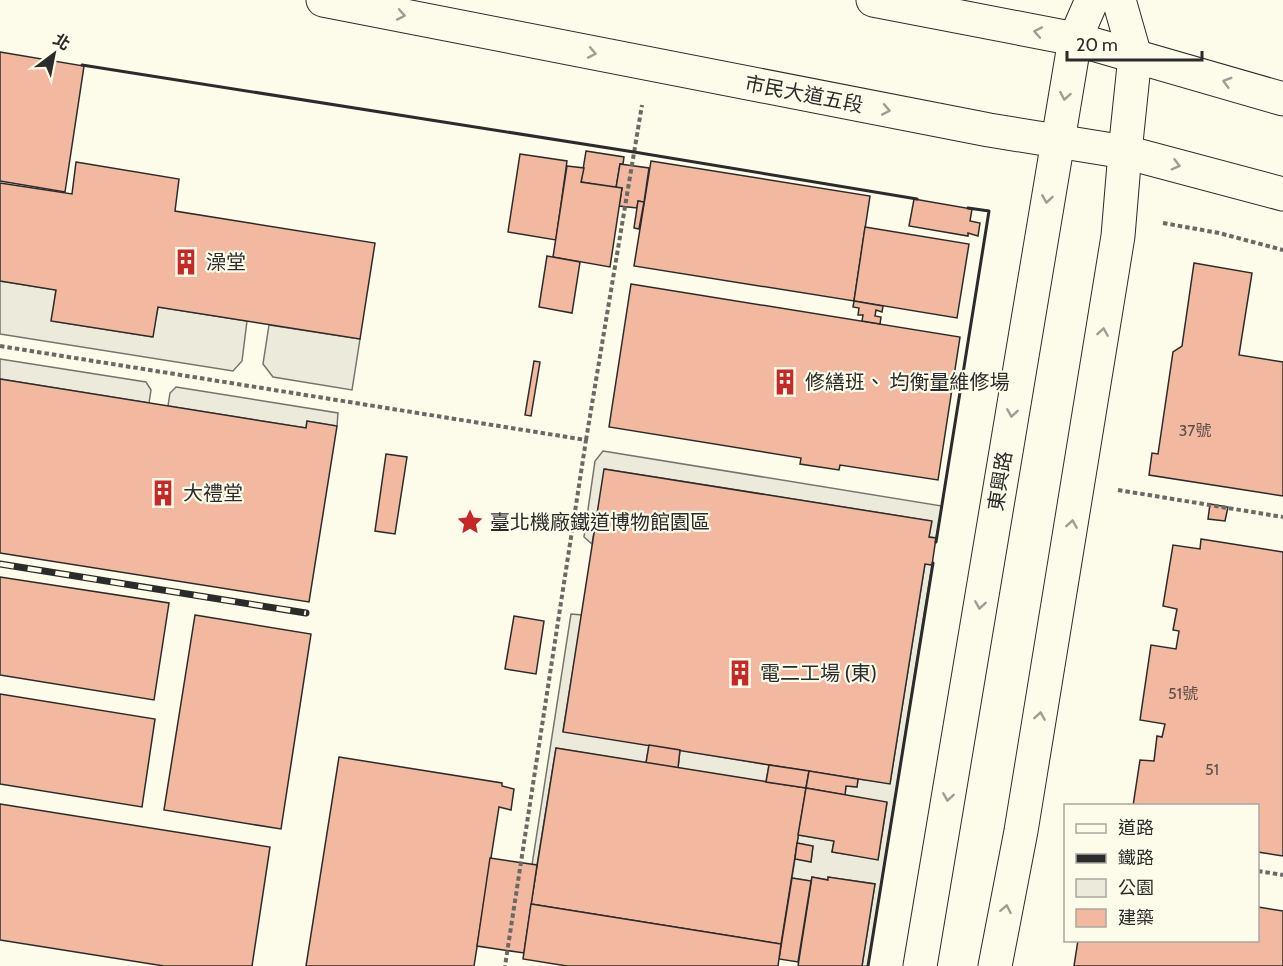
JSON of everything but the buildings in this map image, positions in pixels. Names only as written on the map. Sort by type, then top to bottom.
[{"type":"street","name":"市民大道五段","points":[[322,0],[978,128],[1125,152],[1283,194]]},
{"type":"street","points":[[873,0],[1075,39],[1283,99]]},
{"type":"street","name":"東興路","points":[[920,966],[1056,142],[1075,39],[1092,0]]},
{"type":"street","points":[[995,966],[1021,831],[1119,236],[1135,56],[1119,0]]},
{"type":"path","points":[[505,966],[586,440],[642,105]]},
{"type":"path","points":[[1163,223],[1219,233],[1283,250]]},
{"type":"path","points":[[0,346],[586,440]]},
{"type":"path","points":[[1079,483],[1283,517]]},
{"type":"path","points":[[1259,871],[1283,875]]},
{"type":"green space","points":[[0,281],[56,290],[52,321],[152,337],[158,307],[247,321],[242,361],[233,371],[0,334]]},
{"type":"green space","points":[[269,325],[360,339],[352,390],[273,377],[263,364]]},
{"type":"green space","points":[[0,359],[146,382],[151,390],[149,403],[0,379]]},
{"type":"green space","points":[[176,387],[338,413],[337,426],[307,421],[306,428],[168,406],[170,393]]},
{"type":"green space","points":[[603,451],[942,506],[936,538],[929,537],[931,521],[605,469],[592,544],[584,537],[595,461]]},
{"type":"green space","points":[[925,564],[932,565],[868,966],[862,966],[875,884],[828,877],[828,880],[812,877],[811,881],[792,878],[795,859],[811,861],[813,846],[797,843],[798,835],[834,841],[832,852],[878,859],[887,803],[845,795],[846,786],[857,787],[858,779],[890,783]]},
{"type":"green space","points":[[571,614],[582,615],[563,731],[649,745],[646,763],[556,748],[537,865],[532,865]]},
{"type":"green space","points":[[680,750],[769,765],[766,782],[678,768]]},
{"type":"railway","points":[[0,564],[306,613]]},
{"type":"wall","points":[[82,65],[917,199]]},
{"type":"wall","points":[[936,542],[989,211],[968,208]]},
{"type":"wall","points":[[868,966],[933,563]]},
{"type":"place","name":"澡堂","points":[[186,262]]},
{"type":"place","name":"修繕班、 均衡量維修場","points":[[785,382]]},
{"type":"place","name":"大禮堂","points":[[163,493]]},
{"type":"place","name":"臺北機廠鐵道博物館園區","points":[[470,522]]},
{"type":"place","name":"電二工場 (東)","points":[[740,673]]}]
